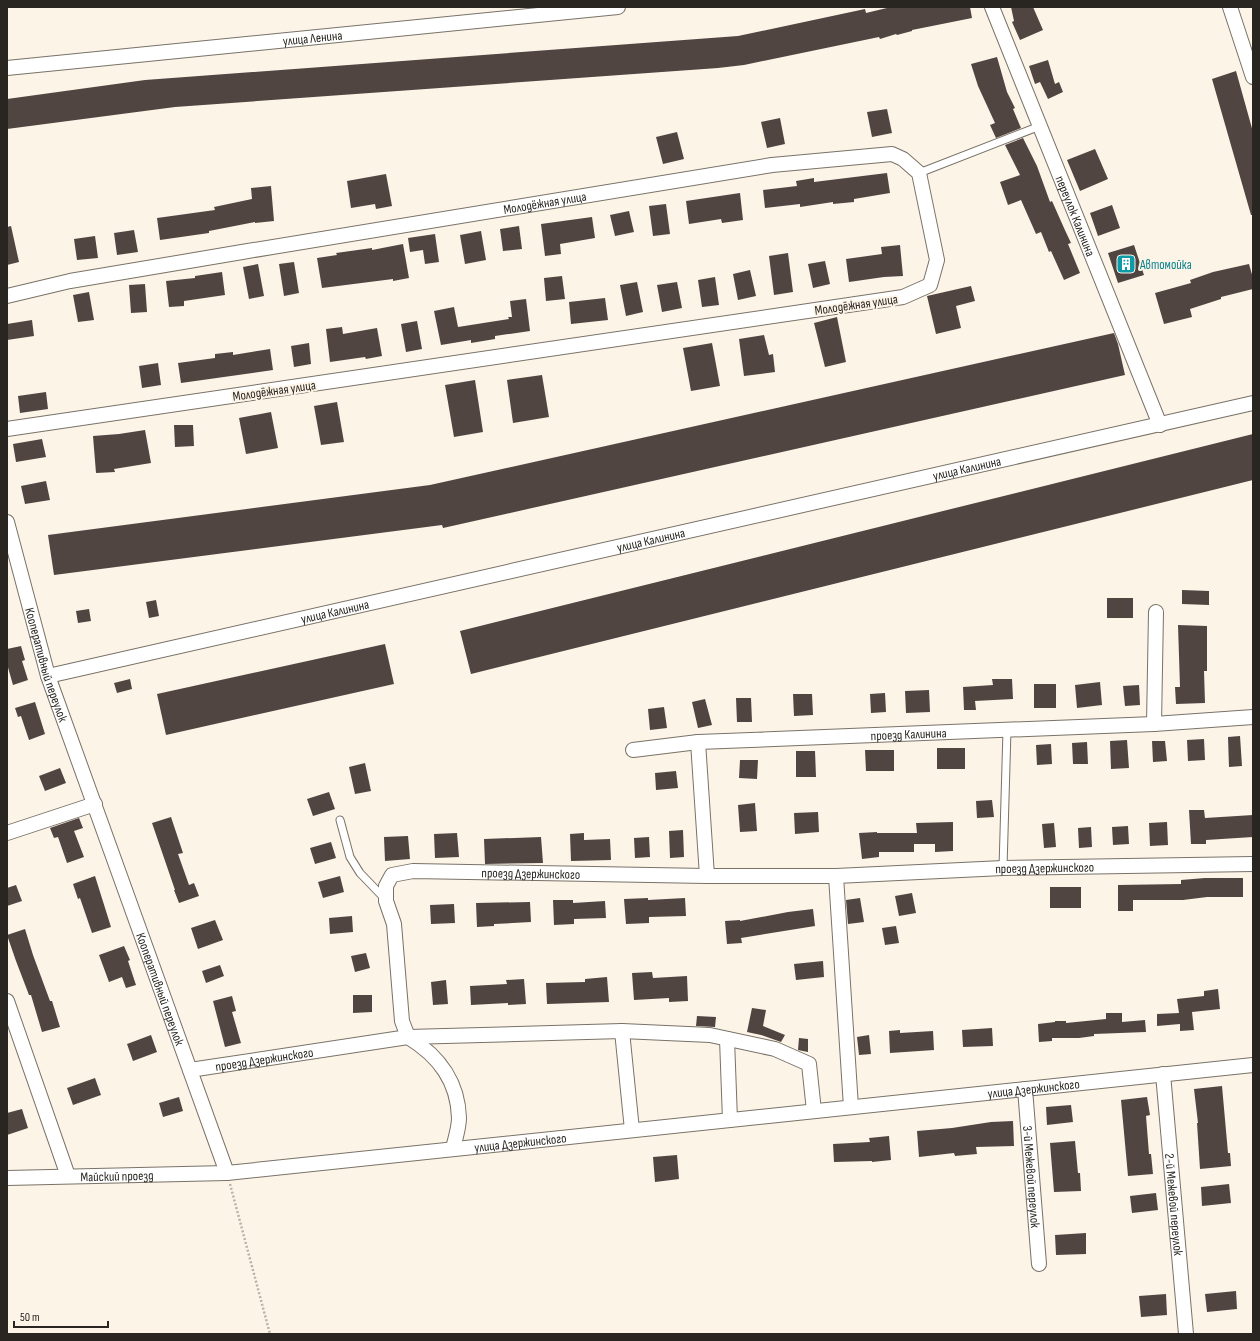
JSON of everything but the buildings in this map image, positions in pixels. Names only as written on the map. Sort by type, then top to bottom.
[{"type":"street","name":"улица Ленина","points":[[7,68],[618,7]]},
{"type":"street","name":"переулок Калинина","points":[[992,7],[1160,425]]},
{"type":"street","points":[[1230,7],[1253,77]]},
{"type":"street","name":"Молодёжная улица","points":[[7,296],[70,281],[234,253],[772,166],[892,154],[903,159],[919,173],[937,260],[930,285],[903,297],[7,429]]},
{"type":"street","name":"улица Калинина","points":[[48,676],[1253,403]]},
{"type":"street","name":"Кооперативный переулок","points":[[7,522],[48,676],[227,1173]]},
{"type":"street","points":[[1154,724],[1156,612]]},
{"type":"street","name":"проезд Калинина","points":[[633,750],[698,742],[1154,724],[1253,717]]},
{"type":"street","points":[[698,742],[707,876]]},
{"type":"street","points":[[7,833],[95,804]]},
{"type":"street","name":"проезд Дзержинского","points":[[408,1037],[402,1021],[394,924],[386,901],[386,886],[392,875],[413,871],[707,876],[836,876],[1003,868],[1253,864]]},
{"type":"street","points":[[836,876],[851,1107]]},
{"type":"street","points":[[7,1001],[68,1176]]},
{"type":"street","points":[[632,1130],[622,1031],[710,1035],[775,1049],[809,1064],[814,1111]]},
{"type":"street","name":"проезд Дзержинского","points":[[190,1070],[408,1037],[622,1031]]},
{"type":"street","points":[[408,1037],[422,1046],[449,1076],[457,1097],[459,1120],[453,1149]]},
{"type":"street","points":[[728,1039],[730,1120]]},
{"type":"street","name":"улица Дзержинского","points":[[227,1173],[1253,1065]]},
{"type":"street","name":"2-й Межевой переулок","points":[[1163,1074],[1186,1334]]},
{"type":"street","name":"3-й Межевой переулок","points":[[1025,1089],[1039,1264]]},
{"type":"street","name":"Майский проезд","points":[[7,1178],[227,1173]]},
{"type":"lane","points":[[919,173],[1040,126]]},
{"type":"lane","points":[[1003,868],[1007,730]]},
{"type":"lane","points":[[340,820],[350,857],[360,873],[386,901]]},
{"type":"path","points":[[227,1173],[270,1334]]},
{"type":"place","name":"Автомойка","points":[[1126,264]]}]
